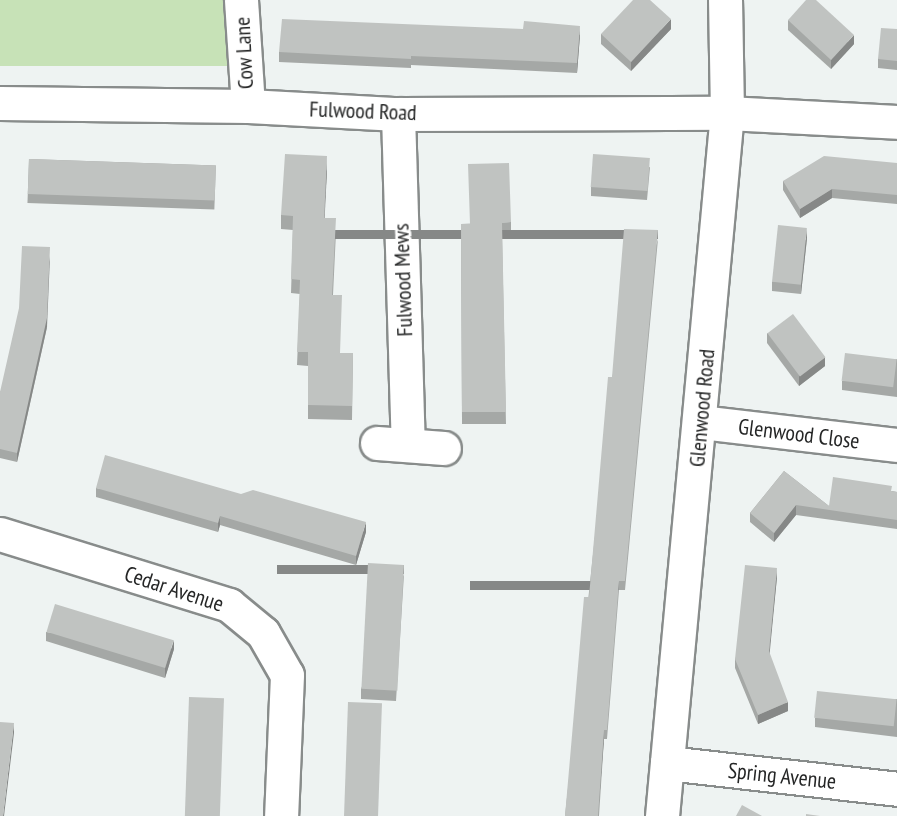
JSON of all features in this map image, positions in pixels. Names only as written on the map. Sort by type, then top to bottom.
[{"type":"street","name":"Cow Lane","points":[[241,0],[248,106]]},
{"type":"street","name":"Glenwood Road","points":[[662,816],[701,422],[727,113],[725,0]]},
{"type":"street","name":"Fulwood Road","points":[[0,103],[248,106],[398,114],[727,113],[897,122]]},
{"type":"street","name":"Fulwood Mews","points":[[398,114],[393,444],[444,448]]},
{"type":"street","name":"Glenwood Close","points":[[701,422],[897,445]]},
{"type":"street","name":"Cedar Avenue","points":[[0,534],[229,605],[263,633],[286,675],[281,816]]},
{"type":"street","name":"Spring Avenue","points":[[667,763],[897,789]]},
{"type":"green space","points":[[0,0],[228,0],[228,66],[0,66]]},
{"type":"building","points":[[633,0],[650,0],[671,19],[631,62],[601,34]]},
{"type":"building","points":[[806,0],[816,0],[854,35],[831,60],[788,20]]},
{"type":"building","points":[[282,19],[523,29],[524,21],[580,26],[577,63],[411,56],[411,59],[279,52]]},
{"type":"building","points":[[881,28],[897,29],[897,61],[878,59]]},
{"type":"building","points":[[285,154],[327,156],[324,218],[336,218],[332,295],[342,295],[340,353],[353,353],[352,406],[308,405],[308,352],[297,352],[300,280],[291,279],[293,216],[281,215]]},
{"type":"building","points":[[593,154],[650,158],[648,191],[591,187]]},
{"type":"building","points":[[824,156],[897,163],[897,195],[832,189],[800,209],[783,181]]},
{"type":"building","points":[[29,159],[216,166],[215,201],[28,194]]},
{"type":"building","points":[[509,163],[511,222],[502,223],[506,412],[462,412],[461,224],[470,224],[468,164]]},
{"type":"building","points":[[778,225],[807,228],[801,285],[772,282]]},
{"type":"building","points":[[624,229],[658,230],[625,581],[619,581],[598,816],[565,816],[584,597],[589,597],[608,377],[612,377]]},
{"type":"building","points":[[22,246],[50,247],[47,318],[17,453],[0,449],[0,392],[19,308]]},
{"type":"building","points":[[793,314],[825,357],[800,376],[767,333]]},
{"type":"building","points":[[845,353],[897,359],[893,387],[842,381]]},
{"type":"building","points":[[105,455],[241,494],[253,490],[366,522],[356,556],[220,516],[218,523],[96,488]]},
{"type":"building","points":[[784,471],[829,506],[833,477],[892,486],[891,491],[897,492],[897,520],[796,505],[774,533],[750,513]]},
{"type":"building","points":[[368,563],[404,565],[397,691],[361,689]]},
{"type":"building","points":[[745,565],[777,568],[769,651],[788,702],[758,715],[735,659]]},
{"type":"building","points":[[55,604],[174,640],[165,668],[47,632]]},
{"type":"building","points":[[817,691],[897,699],[894,726],[814,718]]},
{"type":"building","points":[[189,697],[224,698],[220,816],[185,816]]},
{"type":"building","points":[[348,702],[382,703],[378,816],[344,816]]},
{"type":"building","points":[[0,722],[14,723],[3,816],[0,816]]},
{"type":"building","points":[[742,805],[762,816],[736,816]]}]
